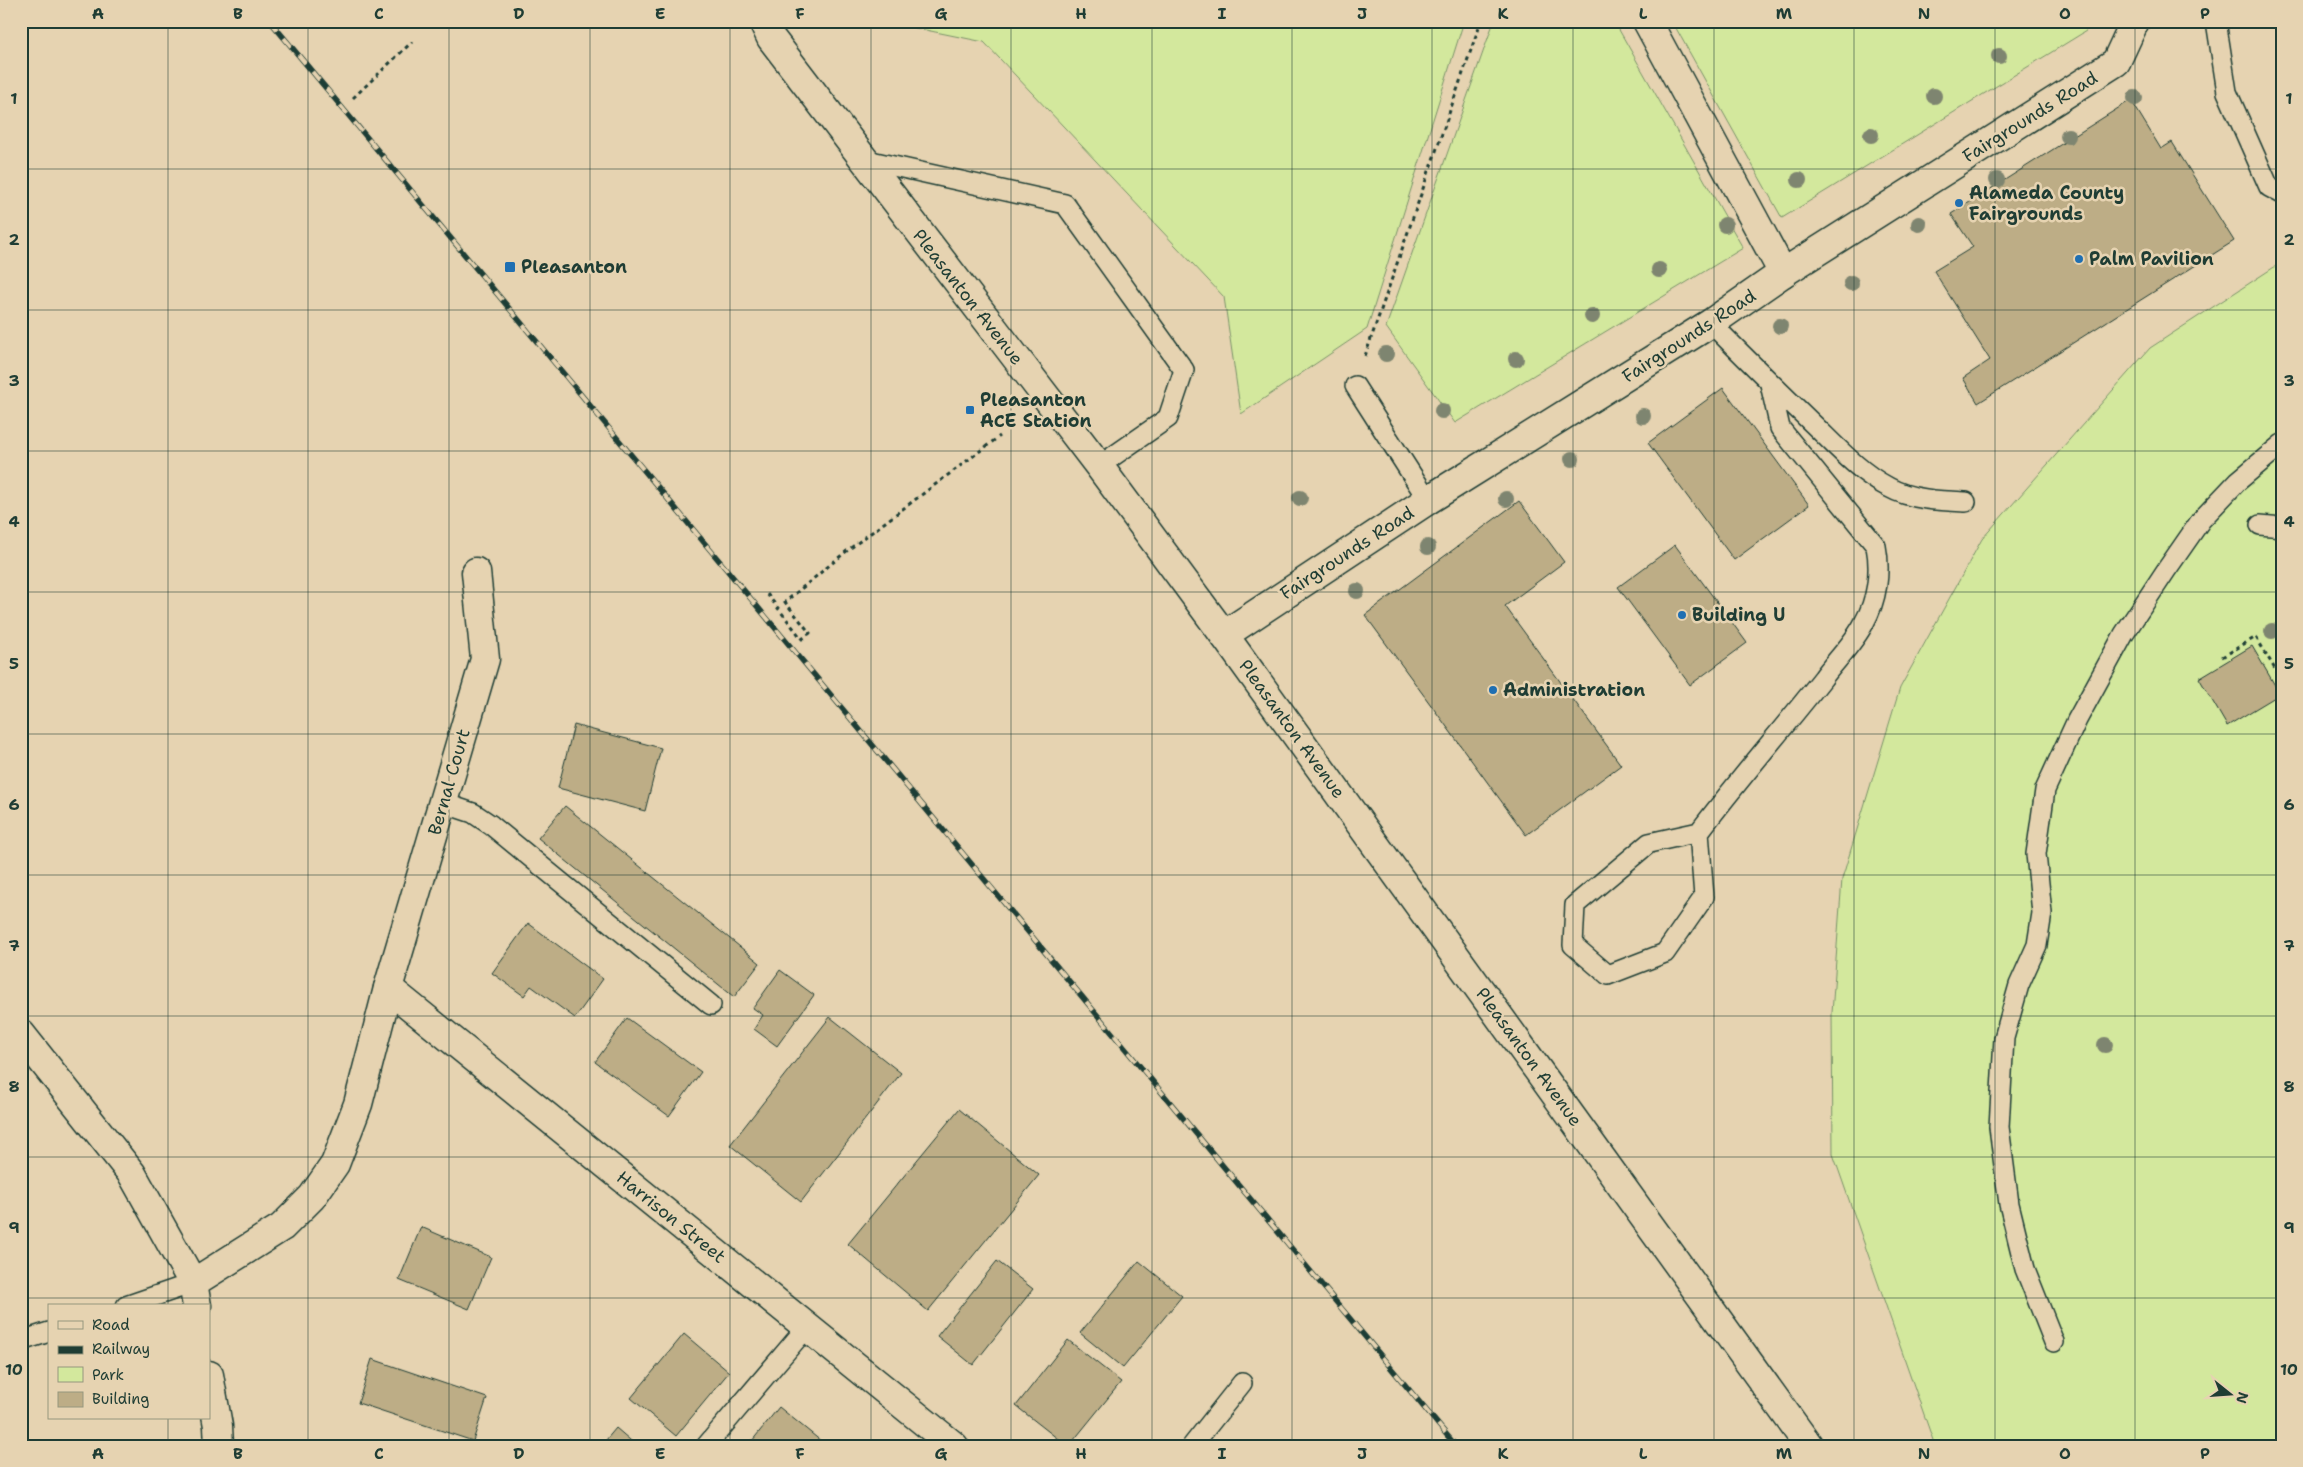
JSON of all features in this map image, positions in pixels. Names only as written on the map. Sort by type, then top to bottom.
[{"type":"street","name":"Pleasanton Avenue","points":[[763,21],[771,38],[1099,466],[1224,635],[1809,1446]]},
{"type":"street","points":[[1647,21],[1783,273]]},
{"type":"street","name":"Fairgrounds Road","points":[[1224,635],[1428,500],[1711,323],[1783,273],[2116,62],[2135,21]]},
{"type":"street","name":"Bernal Court","points":[[194,1294],[282,1227],[312,1197],[335,1164],[358,1104],[388,988],[485,659],[476,572]]},
{"type":"street","name":"Harrison Street","points":[[388,988],[954,1446]]},
{"type":"street","points":[[21,1034],[132,1174],[194,1294]]},
{"type":"street","points":[[210,1380],[218,1426],[219,1446]]},
{"type":"lane","points":[[2216,21],[2227,92],[2269,187],[2282,194]]},
{"type":"lane","points":[[862,159],[1064,204],[1184,370],[1168,418],[1099,466]]},
{"type":"lane","points":[[1711,323],[1770,384],[1856,464],[1888,487],[1929,500],[1966,502]]},
{"type":"lane","points":[[1699,832],[1704,897],[1665,953],[1608,975],[1574,945],[1575,905],[1649,843],[1699,832],[1740,778],[1786,726],[1864,624],[1873,604],[1880,565],[1876,546],[1780,428],[1770,384]]},
{"type":"lane","points":[[1355,386],[1428,500]]},
{"type":"lane","points":[[2054,1342],[2025,1269],[2009,1204],[1999,1127],[2004,1038],[2019,985],[2037,945],[2042,913],[2036,854],[2045,790],[2077,720],[2119,643],[2167,569],[2201,520],[2238,481],[2282,444]]},
{"type":"lane","points":[[2260,526],[2282,527]]},
{"type":"lane","points":[[443,803],[473,813],[491,825],[711,1005]]},
{"type":"lane","points":[[137,1304],[194,1294]]},
{"type":"lane","points":[[706,1446],[807,1327]]},
{"type":"lane","points":[[21,1341],[48,1332]]},
{"type":"lane","points":[[1192,1446],[1242,1383]]},
{"type":"path","points":[[1355,386],[1481,21]]},
{"type":"path","points":[[353,98],[412,42]]},
{"type":"path","points":[[767,594],[802,639],[810,633],[785,602],[848,550],[1000,436]]},
{"type":"path","points":[[2222,657],[2256,637],[2282,681]]},
{"type":"green space","points":[[882,21],[1464,21],[1367,329],[1241,414],[1224,297],[984,42]]},
{"type":"green space","points":[[1494,21],[1614,21],[1743,248],[1455,423],[1386,327]]},
{"type":"green space","points":[[1672,21],[2090,21],[2086,31],[1782,218]]},
{"type":"green space","points":[[2282,262],[2282,1446],[1935,1446],[1833,1154],[1832,1013],[1842,879],[1900,688],[1982,539],[2150,348]]},
{"type":"building","name":"Palm Pavilion","points":[[2131,100],[2161,149],[2172,142],[2234,241],[1978,403],[1963,378],[1990,360],[1934,271],[1973,247],[1951,214]]},
{"type":"building","points":[[1723,388],[1809,505],[1734,560],[1648,443]]},
{"type":"building","name":"Administration","points":[[1519,501],[1564,562],[1505,606],[1621,765],[1526,835],[1365,615]]},
{"type":"building","name":"Building U","points":[[1675,545],[1747,643],[1690,685],[1618,587]]},
{"type":"building","points":[[2252,646],[2280,694],[2227,726],[2199,678]]},
{"type":"building","points":[[574,725],[661,748],[645,811],[558,788]]},
{"type":"building","points":[[565,806],[760,963],[734,997],[538,838]]},
{"type":"building","points":[[528,923],[603,979],[575,1018],[531,986],[524,996],[492,973]]},
{"type":"building","points":[[780,970],[814,995],[777,1046],[754,1029],[763,1015],[753,1008]]},
{"type":"building","points":[[830,1017],[901,1073],[801,1202],[730,1145]]},
{"type":"building","points":[[627,1018],[701,1072],[669,1116],[595,1062]]},
{"type":"building","points":[[959,1109],[1039,1175],[928,1311],[848,1244]]},
{"type":"building","points":[[421,1227],[491,1257],[469,1309],[399,1280]]},
{"type":"building","points":[[997,1261],[1033,1289],[973,1365],[937,1336]]},
{"type":"building","points":[[1139,1261],[1182,1296],[1123,1368],[1080,1333]]},
{"type":"building","points":[[684,1334],[729,1372],[676,1436],[631,1398]]},
{"type":"building","points":[[1068,1340],[1121,1382],[1069,1446],[1067,1446],[1016,1406]]},
{"type":"building","points":[[372,1359],[487,1398],[473,1441],[358,1403]]},
{"type":"building","points":[[779,1407],[827,1446],[748,1446]]},
{"type":"building","points":[[616,1428],[637,1446],[601,1446]]},
{"type":"railway","points":[[270,21],[1456,1446]]},
{"type":"place","name":"Alameda County Fairgrounds","points":[[1959,203]]},
{"type":"place","name":"Palm Pavilion","points":[[2079,259]]},
{"type":"place","name":"Pleasanton","points":[[510,267]]},
{"type":"place","name":"Pleasanton ACE Station","points":[[970,410]]},
{"type":"place","name":"Building U","points":[[1682,615]]},
{"type":"place","name":"Administration","points":[[1493,690]]}]
